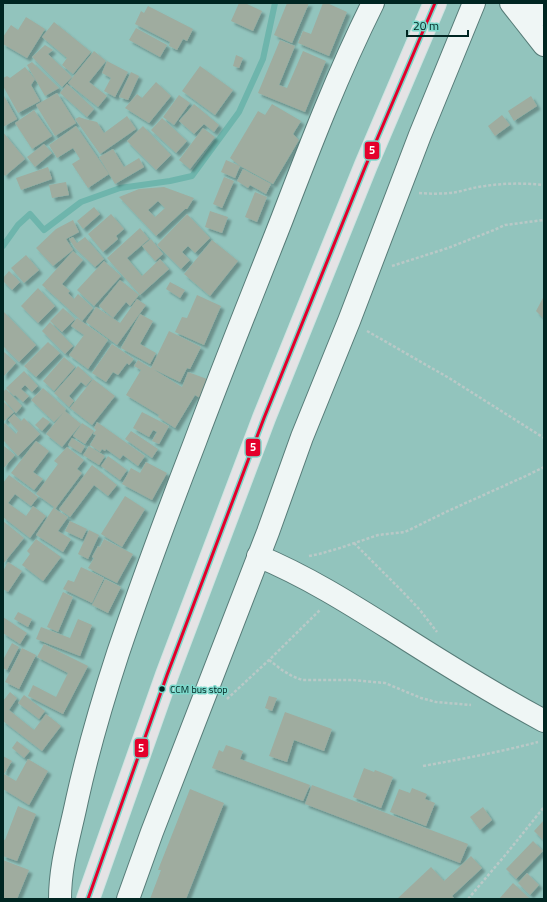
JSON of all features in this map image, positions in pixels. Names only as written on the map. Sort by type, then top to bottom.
[{"type":"highway","points":[[88,899],[167,675],[264,418],[366,165],[435,3]]},
{"type":"street","points":[[60,899],[60,883],[64,854],[86,762],[103,699],[127,625],[156,543],[209,404],[314,137],[373,3]]},
{"type":"street","points":[[128,899],[152,832],[268,532],[302,437],[349,321],[397,192],[474,3]]},
{"type":"street","points":[[511,3],[544,44]]},
{"type":"street","points":[[523,3],[544,16]]},
{"type":"street","points":[[258,556],[310,580],[544,721]]},
{"type":"path","points":[[397,192],[431,194],[456,192],[498,184],[544,185]]},
{"type":"path","points":[[366,276],[400,263],[448,248],[505,225],[544,220]]},
{"type":"path","points":[[349,321],[449,378],[544,438]]},
{"type":"path","points":[[303,557],[319,554],[384,534],[405,532],[544,467]]},
{"type":"path","points":[[354,543],[420,610],[440,636]]},
{"type":"path","points":[[224,701],[335,596]]},
{"type":"path","points":[[269,660],[282,670],[302,680],[352,680],[385,683],[421,698],[436,702],[477,706]]},
{"type":"path","points":[[423,766],[499,752],[544,740]]},
{"type":"path","points":[[468,899],[544,807]]},
{"type":"building","points":[[239,3],[245,3],[262,11],[253,31],[231,21]]},
{"type":"building","points":[[287,3],[309,3],[292,43],[274,35]]},
{"type":"building","points":[[323,3],[327,3],[347,12],[329,56],[298,43],[303,31],[311,34]]},
{"type":"building","points":[[148,6],[193,29],[187,41],[183,39],[177,50],[169,46],[170,42],[135,24],[141,11],[144,13]]},
{"type":"building","points":[[26,17],[45,29],[27,58],[3,44],[3,37],[11,25],[18,30]]},
{"type":"building","points":[[54,22],[91,52],[73,74],[62,65],[67,58],[42,37]]},
{"type":"building","points":[[136,28],[167,45],[160,57],[129,40]]},
{"type":"building","points":[[280,40],[295,46],[279,85],[287,88],[303,51],[326,61],[305,112],[258,93]]},
{"type":"building","points":[[45,45],[53,50],[48,54],[72,77],[62,87],[32,57]]},
{"type":"building","points":[[94,51],[106,61],[89,82],[107,96],[98,107],[68,83]]},
{"type":"building","points":[[236,55],[243,58],[239,68],[233,66]]},
{"type":"building","points":[[107,61],[128,72],[115,97],[104,91],[111,78],[102,73]]},
{"type":"building","points":[[32,62],[59,88],[45,96],[27,65]]},
{"type":"building","points":[[200,66],[233,90],[215,115],[182,91]]},
{"type":"building","points":[[25,67],[35,79],[31,85],[40,101],[18,113],[3,86],[3,78],[7,76],[10,78]]},
{"type":"building","points":[[131,72],[139,76],[128,100],[119,97]]},
{"type":"building","points":[[156,82],[171,96],[149,123],[125,108],[137,94],[142,98]]},
{"type":"building","points":[[67,84],[94,109],[87,117],[60,93]]},
{"type":"building","points":[[57,93],[76,123],[55,136],[36,105]]},
{"type":"building","points":[[3,94],[17,119],[3,127]]},
{"type":"building","points":[[179,95],[190,103],[174,125],[163,117]]},
{"type":"building","points":[[531,96],[537,106],[514,121],[508,111]]},
{"type":"building","points":[[194,104],[219,125],[214,132],[204,124],[194,134],[179,121]]},
{"type":"building","points":[[272,104],[301,121],[293,134],[299,140],[273,184],[240,166],[230,158],[258,111],[265,115]]},
{"type":"building","points":[[34,110],[52,136],[32,149],[15,123]]},
{"type":"building","points":[[502,115],[510,125],[495,136],[488,126]]},
{"type":"building","points":[[127,116],[136,129],[100,154],[75,119],[79,117],[97,122],[104,133]]},
{"type":"building","points":[[162,118],[187,141],[176,153],[151,130]]},
{"type":"building","points":[[76,126],[109,174],[88,188],[72,164],[80,159],[73,148],[57,158],[49,145]]},
{"type":"building","points":[[143,126],[171,155],[156,170],[127,141]]},
{"type":"building","points":[[203,128],[215,137],[190,169],[179,160]]},
{"type":"building","points":[[3,132],[25,159],[5,176],[3,173]]},
{"type":"building","points":[[44,144],[52,153],[35,167],[27,157]]},
{"type":"building","points":[[113,149],[124,167],[139,158],[144,167],[115,184],[99,157]]},
{"type":"building","points":[[226,160],[240,166],[235,178],[221,172]]},
{"type":"building","points":[[48,167],[52,179],[21,190],[16,178]]},
{"type":"building","points":[[243,169],[271,184],[266,194],[250,185],[248,188],[237,181]]},
{"type":"building","points":[[224,177],[234,181],[222,208],[213,204]]},
{"type":"building","points":[[66,182],[69,195],[52,198],[49,185]]},
{"type":"building","points":[[164,187],[194,198],[187,209],[185,209],[156,236],[119,197],[139,189]],"holes":[[[158,201],[165,208],[155,217],[148,210]]]},
{"type":"building","points":[[255,192],[267,197],[257,222],[245,217]]},
{"type":"building","points":[[94,207],[100,214],[83,229],[77,221]]},
{"type":"building","points":[[210,211],[228,217],[222,233],[205,227]]},
{"type":"building","points":[[111,214],[124,229],[116,236],[118,239],[103,252],[88,234]]},
{"type":"building","points":[[187,214],[210,238],[195,253],[188,246],[182,252],[190,260],[181,269],[157,245]]},
{"type":"building","points":[[73,220],[79,232],[66,239],[73,250],[53,266],[36,248],[56,229]]},
{"type":"building","points":[[140,228],[149,239],[127,258],[142,276],[160,259],[169,269],[140,295],[107,258]]},
{"type":"building","points":[[73,237],[77,243],[85,237],[104,259],[95,267],[75,248],[69,239]]},
{"type":"building","points":[[151,239],[163,254],[155,261],[142,246]]},
{"type":"building","points":[[212,240],[238,261],[210,296],[184,274]]},
{"type":"building","points":[[73,251],[83,260],[62,284],[70,291],[68,293],[74,299],[78,294],[93,308],[82,321],[42,285]]},
{"type":"building","points":[[26,255],[39,270],[24,283],[11,268]]},
{"type":"building","points":[[104,261],[121,276],[94,306],[77,290]]},
{"type":"building","points":[[9,271],[20,282],[12,290],[3,281],[3,278]]},
{"type":"building","points":[[120,280],[139,295],[130,306],[126,302],[113,318],[99,306]]},
{"type":"building","points":[[170,282],[185,290],[180,298],[166,289]]},
{"type":"building","points":[[38,288],[55,306],[38,323],[21,306]]},
{"type":"building","points":[[197,295],[221,306],[204,345],[175,332],[182,317],[187,318]]},
{"type":"building","points":[[544,296],[544,319],[536,311]]},
{"type":"building","points":[[137,299],[146,305],[117,345],[86,322],[96,307],[120,323]]},
{"type":"building","points":[[63,308],[75,319],[62,332],[50,321]]},
{"type":"building","points":[[3,311],[36,345],[19,362],[3,346]]},
{"type":"building","points":[[140,314],[153,321],[140,344],[156,353],[150,364],[121,348]]},
{"type":"building","points":[[77,318],[108,340],[88,369],[69,355],[84,335],[71,326]]},
{"type":"building","points":[[50,322],[73,346],[65,354],[42,331]]},
{"type":"building","points":[[169,331],[201,347],[190,369],[187,368],[180,382],[153,369],[182,387],[188,372],[207,379],[200,398],[195,395],[175,428],[158,417],[159,415],[126,395],[141,370],[134,366],[138,360],[151,368]]},
{"type":"building","points":[[48,342],[60,353],[36,377],[24,366]]},
{"type":"building","points":[[112,344],[134,359],[129,365],[127,363],[118,375],[113,372],[106,382],[92,373]]},
{"type":"building","points":[[3,351],[16,363],[3,377]]},
{"type":"building","points":[[64,357],[75,367],[54,391],[43,381]]},
{"type":"building","points":[[78,366],[92,379],[86,386],[81,382],[69,396],[74,401],[69,407],[54,393]]},
{"type":"building","points":[[24,371],[38,386],[32,392],[25,385],[21,389],[29,396],[23,402],[6,388]]},
{"type":"building","points":[[93,379],[115,396],[92,425],[70,408]]},
{"type":"building","points":[[43,388],[66,409],[65,411],[81,424],[62,447],[46,434],[63,413],[54,422],[31,400]]},
{"type":"building","points":[[6,389],[22,406],[16,413],[3,399],[3,392]]},
{"type":"building","points":[[3,401],[14,412],[3,422]]},
{"type":"building","points":[[142,412],[169,426],[159,444],[152,441],[157,432],[153,430],[149,437],[133,428]]},
{"type":"building","points":[[14,414],[21,421],[24,418],[40,434],[18,456],[3,440],[3,425],[5,423],[16,434],[18,431],[8,420]]},
{"type":"building","points":[[43,417],[50,422],[42,431],[35,425]]},
{"type":"building","points":[[97,422],[145,456],[138,466],[123,455],[120,459],[106,449],[105,451],[102,449],[100,452],[90,445],[96,435],[93,434],[96,430],[94,428]]},
{"type":"building","points":[[82,423],[94,431],[85,444],[73,436]]},
{"type":"building","points":[[131,431],[158,449],[152,458],[125,439]]},
{"type":"building","points":[[72,438],[85,446],[81,453],[68,445]]},
{"type":"building","points":[[36,441],[49,451],[33,472],[43,479],[34,490],[11,473]]},
{"type":"building","points":[[4,446],[15,455],[3,469],[3,448]]},
{"type":"building","points":[[89,446],[105,456],[99,465],[83,455]]},
{"type":"building","points":[[67,447],[84,460],[77,469],[82,473],[55,509],[68,517],[58,531],[71,539],[63,552],[36,535],[54,507],[36,494],[58,464],[54,461]]},
{"type":"building","points":[[108,456],[127,470],[120,480],[101,466]]},
{"type":"building","points":[[146,462],[167,473],[152,500],[122,484],[131,468],[140,473]]},
{"type":"building","points":[[92,465],[117,485],[108,496],[94,485],[70,517],[59,509]]},
{"type":"building","points":[[9,475],[38,497],[31,506],[15,494],[8,503],[26,516],[33,506],[46,516],[30,538],[3,517],[3,483]]},
{"type":"building","points":[[125,496],[145,509],[122,547],[101,534]]},
{"type":"building","points":[[3,521],[24,538],[3,564]]},
{"type":"building","points":[[70,521],[87,529],[82,539],[65,531]]},
{"type":"building","points":[[89,530],[99,535],[88,559],[78,554]]},
{"type":"building","points":[[36,539],[61,557],[43,581],[22,565],[30,554],[27,551]]},
{"type":"building","points":[[104,539],[133,554],[117,583],[88,568],[94,558],[92,557],[98,546],[100,547]]},
{"type":"building","points":[[8,562],[22,571],[8,592],[3,589],[3,571]]},
{"type":"building","points":[[81,567],[104,578],[92,603],[63,589],[68,580],[74,582]]},
{"type":"building","points":[[105,579],[121,587],[108,613],[92,605]]},
{"type":"building","points":[[63,592],[73,597],[58,632],[47,627]]},
{"type":"building","points":[[18,612],[32,619],[28,627],[14,619]]},
{"type":"building","points":[[3,617],[27,633],[20,644],[3,633]]},
{"type":"building","points":[[78,619],[92,625],[80,656],[36,639],[41,627],[70,638]]},
{"type":"building","points":[[12,643],[19,647],[7,670],[3,668],[3,660]]},
{"type":"building","points":[[44,644],[88,666],[63,714],[28,696],[33,685],[56,697],[68,673],[37,657]]},
{"type":"building","points":[[22,648],[36,655],[19,689],[5,682]]},
{"type":"building","points":[[10,692],[17,698],[9,710],[34,730],[46,714],[61,726],[42,751],[3,721],[3,701]]},
{"type":"building","points":[[24,695],[45,711],[39,719],[18,703]]},
{"type":"building","points":[[269,696],[277,698],[272,711],[265,708]]},
{"type":"building","points":[[285,712],[332,729],[324,751],[294,740],[287,762],[269,756]]},
{"type":"building","points":[[17,741],[30,751],[24,758],[12,748]]},
{"type":"building","points":[[226,745],[243,751],[240,759],[310,785],[303,801],[212,768],[219,750],[223,752]]},
{"type":"building","points":[[3,756],[12,761],[4,774],[16,781],[28,759],[48,771],[29,805],[3,789]]},
{"type":"building","points":[[364,768],[374,772],[375,770],[393,777],[381,808],[353,797]]},
{"type":"building","points":[[312,785],[468,844],[460,863],[305,804]]},
{"type":"building","points":[[412,788],[427,794],[425,799],[435,803],[426,826],[390,812],[399,789],[410,793]]},
{"type":"building","points":[[190,789],[224,803],[186,899],[150,899],[161,870],[158,870]]},
{"type":"building","points":[[18,806],[36,814],[17,861],[3,856],[3,839],[5,840]]},
{"type":"building","points":[[483,807],[492,820],[480,830],[470,817]]},
{"type":"building","points":[[544,820],[544,841],[534,831]]},
{"type":"building","points":[[533,841],[543,851],[516,879],[506,869]]},
{"type":"building","points":[[471,856],[482,868],[452,896],[455,899],[397,899],[431,867],[444,881]]},
{"type":"building","points":[[3,860],[29,870],[17,899],[3,899]]},
{"type":"building","points":[[527,873],[539,885],[530,895],[518,883]]},
{"type":"building","points":[[513,883],[529,898],[499,899]]},
{"type":"waterway","points":[[3,246],[18,225],[30,214],[44,230],[81,202],[120,188],[170,181],[192,176],[239,112],[263,59],[275,3]]},
{"type":"transit line","name":"5","points":[[88,899],[167,675],[264,418],[366,165],[435,3]]},
{"type":"place","name":"CCM bus stop","points":[[162,689]]}]
